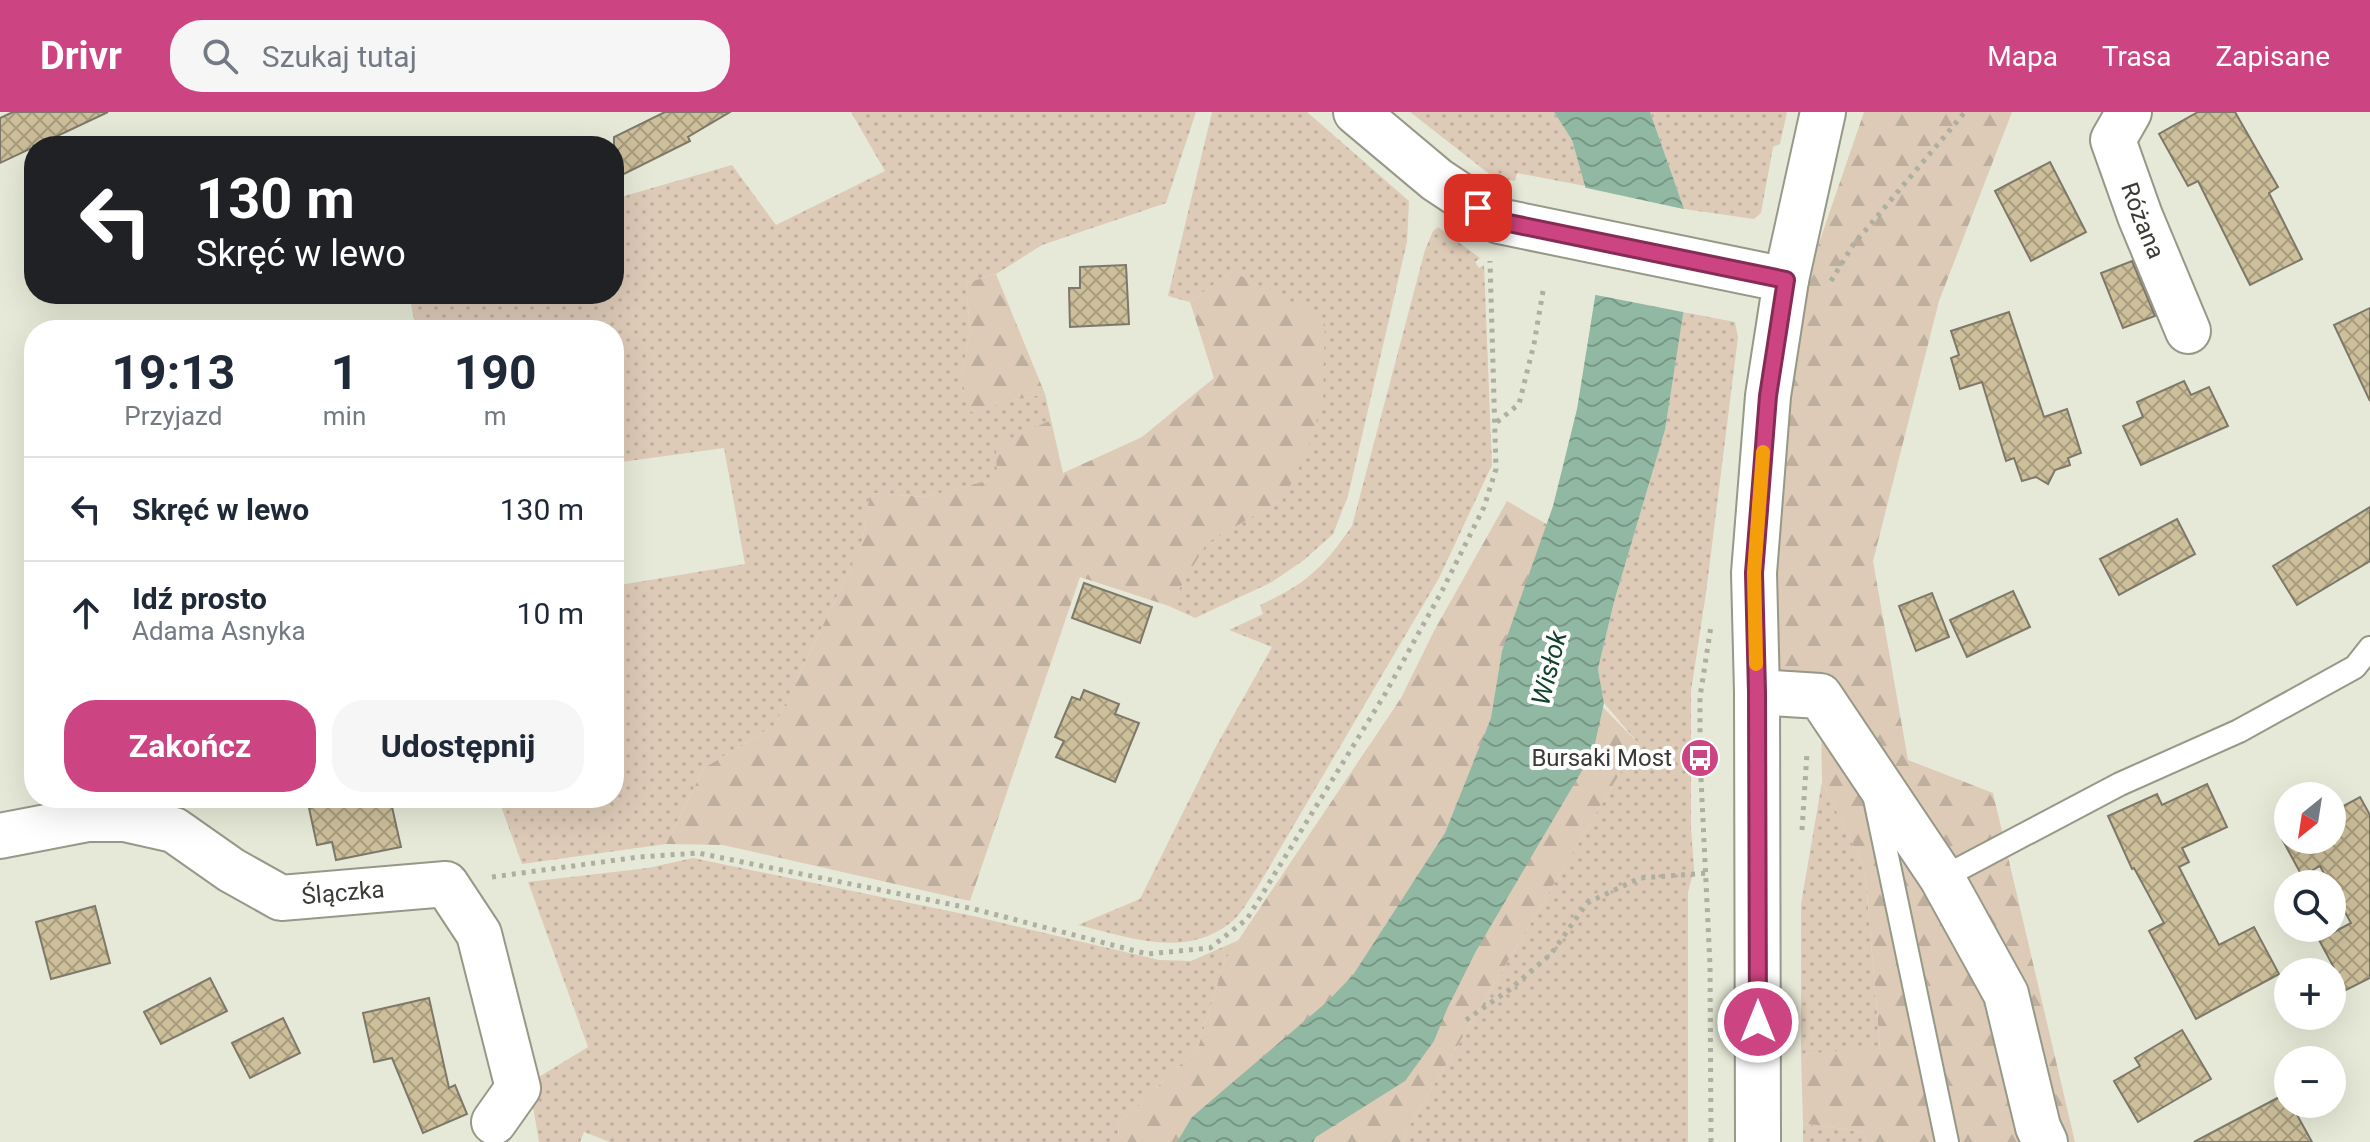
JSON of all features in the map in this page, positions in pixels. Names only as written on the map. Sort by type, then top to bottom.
[{"type":"street","points":[[1356,112],[1437,180],[1499,221],[1786,282]]},
{"type":"street","points":[[1758,1142],[1754,573],[1768,396],[1786,282],[1823,112]]},
{"type":"street","name":"Różana","points":[[2129,112],[2113,140],[2140,216],[2188,331]]},
{"type":"street","points":[[1757,692],[1820,696],[1942,878],[2006,994],[2038,1127],[2045,1142]]},
{"type":"street","name":"Ślączka","points":[[0,836],[88,819],[125,819],[174,830],[231,870],[281,898],[446,884]]},
{"type":"street","points":[[446,884],[479,934],[518,1088],[494,1122]]},
{"type":"lane","points":[[1942,878],[2120,784],[2239,731],[2355,667],[2370,648]]},
{"type":"lane","points":[[1869,766],[1947,1142]]},
{"type":"path","points":[[1786,282],[1853,245],[1965,112]]},
{"type":"path","points":[[446,884],[639,857],[698,853],[974,909],[1147,954],[1210,948],[1247,919],[1385,694],[1484,507],[1496,469],[1490,258],[1499,221]]},
{"type":"path","points":[[1496,422],[1519,404],[1543,291]]},
{"type":"path","points":[[1711,1142],[1710,965],[1700,697],[1712,619]]},
{"type":"path","points":[[1466,1020],[1509,990],[1551,954],[1587,903],[1640,878],[1707,873]]},
{"type":"green space","points":[[851,112],[1196,112],[1166,203],[1042,245],[996,274],[966,283],[970,331],[961,379],[1013,400],[1045,394],[1051,420],[997,445],[998,478],[925,497],[870,493],[862,544],[775,725],[704,768],[666,844],[522,864],[502,808],[624,808],[624,584],[745,564],[724,448],[624,462],[624,320],[414,320],[411,304],[624,304],[624,196],[732,165],[776,225],[885,171]]},
{"type":"green space","points":[[1212,112],[1307,112],[1409,201],[1407,242],[1348,496],[1333,534],[1304,560],[1272,582],[1195,618],[1169,606],[1206,543],[1283,499],[1232,271],[1190,302],[1168,296]]},
{"type":"green space","points":[[1410,112],[1554,112],[1572,140],[1585,186],[1517,173],[1515,181],[1492,176]]},
{"type":"green space","points":[[1650,112],[1787,112],[1780,144],[1773,147],[1761,213],[1754,219],[1684,209]]},
{"type":"green space","points":[[1864,112],[2012,112],[1939,301],[1873,561],[1908,760],[1993,793],[2075,1142],[1866,1142],[1863,1132],[1803,1123],[1801,1054],[1880,1048],[1865,869],[1822,782],[1821,714],[1757,692],[1754,573],[1808,275]]},
{"type":"green space","points":[[1438,227],[1480,258],[1475,262],[1479,268],[1484,265],[1492,465],[1439,578],[1257,888],[1234,920],[1213,934],[1175,943],[1136,939],[1078,925],[1140,899],[1214,750],[1272,647],[1229,630],[1263,614],[1260,605],[1302,582],[1332,553],[1352,526],[1425,250]]},
{"type":"green space","points":[[1232,271],[1325,319],[1323,399],[1306,455],[1283,499],[1207,543],[1169,606],[1080,577],[970,901],[723,845],[666,844],[704,768],[775,725],[862,544],[870,493],[925,497],[997,478],[996,445],[1051,420],[1063,473],[1142,437],[1214,378],[1190,302]]},
{"type":"green space","points":[[996,274],[1045,394],[972,413],[961,379],[970,331],[966,283]]},
{"type":"green space","points":[[1683,312],[1735,322],[1738,337],[1691,691],[1694,869],[1688,892],[1688,1142],[1403,1142],[1410,1125],[1638,743],[1604,703],[1598,669],[1614,602],[1665,430]]},
{"type":"green space","points":[[1507,501],[1562,533],[1532,635],[1638,743],[1410,1125],[1403,1142],[1118,1142],[1119,1123],[1198,1048],[1225,960],[1401,698],[1434,631]]},
{"type":"green space","points":[[1822,782],[1865,869],[1880,1049],[1801,1054],[1801,904]]},
{"type":"green space","points":[[693,858],[973,916],[1159,960],[1191,961],[1239,940],[1225,960],[1198,1048],[1119,1123],[1118,1142],[610,1142],[584,1132],[580,1142],[539,1142],[529,1083],[588,1047],[528,882],[648,868]]},
{"type":"green space","points":[[1803,1123],[1863,1132],[1866,1142],[1803,1142]]},
{"type":"water","name":"Wisłok","points":[[1554,112],[1650,112],[1684,209],[1684,308],[1665,430],[1614,602],[1598,669],[1604,703],[1593,752],[1476,951],[1434,1041],[1405,1081],[1316,1137],[1313,1142],[1177,1142],[1192,1117],[1328,1001],[1353,975],[1445,833],[1491,718],[1502,651],[1553,506],[1577,409],[1596,291],[1585,186],[1572,140]]},
{"type":"pier","points":[[1582,187],[1688,210],[1688,313],[1591,294]]},
{"type":"building","points":[[13,112],[108,112],[57,136],[24,136],[24,152],[0,163],[0,118]]},
{"type":"building","points":[[665,112],[730,112],[688,137],[690,141],[624,174],[624,136],[616,136]]},
{"type":"building","points":[[2198,112],[2235,112],[2278,187],[2269,193],[2302,259],[2250,285],[2198,181],[2188,186],[2159,134]]},
{"type":"building","points":[[2050,162],[2086,232],[2031,261],[1995,191]]},
{"type":"building","points":[[2132,261],[2155,316],[2123,328],[2101,273]]},
{"type":"building","points":[[1126,265],[1129,324],[1070,327],[1069,288],[1080,288],[1080,267]]},
{"type":"building","points":[[2370,308],[2370,401],[2334,325]]},
{"type":"building","points":[[2009,312],[2044,417],[2067,409],[2081,453],[2068,458],[2070,465],[2055,470],[2048,484],[2036,477],[2022,481],[2014,458],[2006,461],[1982,382],[1960,389],[1951,358],[1959,355],[1951,331]]},
{"type":"building","points":[[2184,381],[2191,395],[2209,387],[2228,426],[2141,465],[2123,426],[2143,417],[2137,402]]},
{"type":"building","points":[[2370,507],[2370,561],[2297,605],[2273,566]]},
{"type":"building","points":[[2177,519],[2195,554],[2119,595],[2100,559]]},
{"type":"building","points":[[1084,583],[1152,607],[1140,643],[1072,618]]},
{"type":"building","points":[[2013,591],[2030,627],[1967,657],[1950,620]]},
{"type":"building","points":[[1932,593],[1949,637],[1916,651],[1899,606]]},
{"type":"building","points":[[1084,690],[1119,704],[1115,714],[1139,723],[1115,782],[1056,757],[1064,741],[1055,737],[1072,697],[1080,700]]},
{"type":"building","points":[[2207,784],[2227,827],[2182,848],[2189,862],[2179,867],[2219,945],[2254,927],[2274,965],[2274,977],[2196,1019],[2149,931],[2164,923],[2132,869],[2108,816],[2157,794],[2162,805]]},
{"type":"building","points":[[2360,797],[2370,815],[2370,978],[2346,990],[2346,958],[2329,958],[2320,942],[2346,942],[2346,926],[2351,923],[2346,914],[2346,870],[2322,870],[2320,866],[2313,870],[2299,870],[2290,854],[2346,854],[2346,804]]},
{"type":"building","points":[[309,808],[392,808],[401,847],[336,860],[332,842],[317,845]]},
{"type":"building","points":[[95,906],[110,963],[51,979],[36,922]]},
{"type":"building","points":[[210,978],[227,1011],[161,1044],[144,1012]]},
{"type":"building","points":[[429,998],[449,1088],[455,1085],[467,1114],[423,1133],[392,1058],[374,1062],[363,1013]]},
{"type":"building","points":[[283,1018],[300,1053],[250,1078],[232,1043]]},
{"type":"building","points":[[2182,1030],[2211,1079],[2138,1122],[2114,1081],[2140,1066],[2135,1058]]},
{"type":"building","points":[[2274,1100],[2274,1118],[2299,1118],[2312,1142],[2194,1142]]},
{"type":"slow traffic","points":[[1756,664],[1754,573],[1763,452]]},
{"type":"place","name":"Bursaki Most","points":[[1700,758]]},
{"type":"route","points":[[1478,208],[1499,221],[1786,280],[1768,396],[1754,573],[1758,1022]]}]
